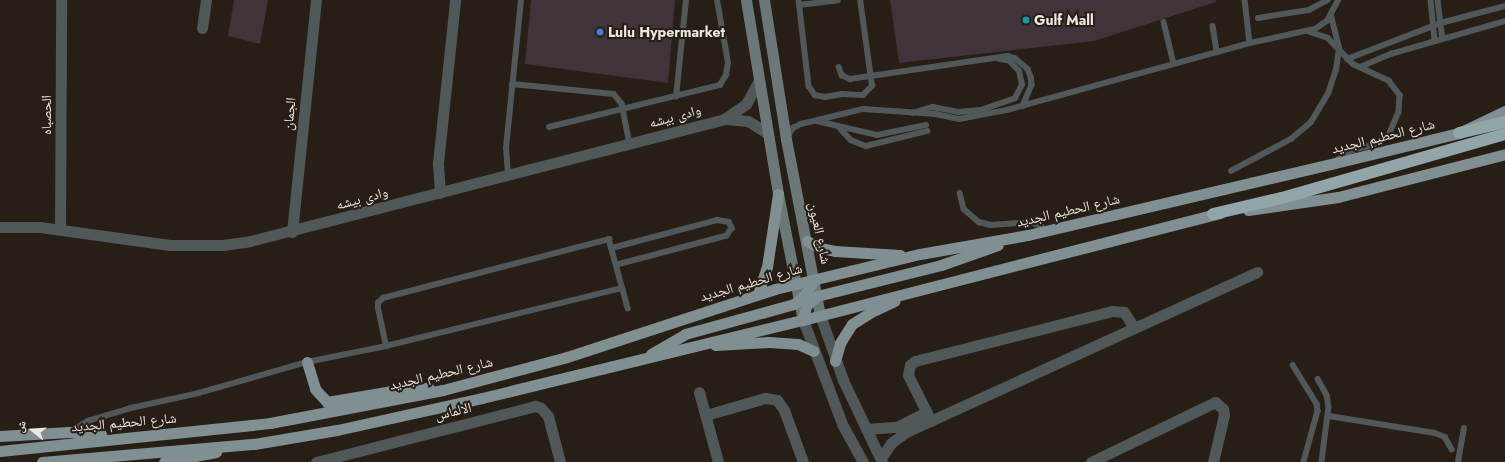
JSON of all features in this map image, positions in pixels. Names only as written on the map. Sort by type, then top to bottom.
[{"type":"highway","points":[[1459,133],[1505,122]]},
{"type":"highway","points":[[1213,214],[1296,194],[1505,134]]},
{"type":"main road","points":[[746,0],[767,133],[798,302],[803,320]]},
{"type":"main road","name":"شارع العيون","points":[[764,0],[786,139],[807,241],[820,315]]},
{"type":"main road","name":"شارع الحطيم الجديد","points":[[0,451],[270,423],[444,390],[567,356],[758,294],[795,284],[920,254],[1028,235],[1459,133],[1505,111]]},
{"type":"main road","points":[[42,462],[237,446],[301,437],[381,420],[803,320],[1213,214],[1319,201],[1505,154]]},
{"type":"main road","points":[[758,294],[767,267],[778,194]]},
{"type":"main road","points":[[803,320],[806,306],[817,296],[941,265],[1028,235]]},
{"type":"main road","points":[[807,241],[820,248],[835,251],[920,254]]},
{"type":"main road","points":[[647,357],[685,334],[798,302],[814,280]]},
{"type":"main road","points":[[835,361],[840,343],[852,324],[871,312],[917,290]]},
{"type":"main road","points":[[702,344],[722,346],[769,342],[798,344],[814,351]]},
{"type":"main road","points":[[307,362],[315,389],[327,402],[413,388],[444,390]]},
{"type":"main road","points":[[0,436],[69,432],[118,438]]},
{"type":"main road","points":[[164,462],[204,456],[237,446]]},
{"type":"street","name":"الحصباه","points":[[60,229],[61,0]]},
{"type":"street","points":[[202,28],[206,0]]},
{"type":"street","name":"الجمان","points":[[292,232],[316,0]]},
{"type":"street","points":[[440,192],[438,163],[455,0]]},
{"type":"street","name":"وادى بيشه","points":[[0,227],[60,229],[196,246],[250,241],[292,232],[440,192],[724,119],[746,104],[758,81]]},
{"type":"street","name":"وادى بيشه","points":[[724,119],[748,121],[767,133]]},
{"type":"street","points":[[866,429],[904,428],[1257,272]]},
{"type":"street","points":[[928,417],[908,375],[910,365],[915,361],[1112,311],[1124,312],[1133,326]]},
{"type":"street","name":"شارع العيون","points":[[820,315],[835,361],[881,460]]},
{"type":"street","points":[[803,320],[842,424],[863,462]]},
{"type":"street","points":[[699,392],[718,462]]},
{"type":"street","points":[[706,415],[765,398],[777,400],[784,410],[803,462]]},
{"type":"street","points":[[1091,462],[1105,459],[1215,402],[1223,409],[1224,415],[1213,462]]},
{"type":"street","name":"الالماس","points":[[316,462],[535,406],[545,411],[548,416],[560,462]]},
{"type":"street","points":[[881,460],[891,443],[904,428]]},
{"type":"lane","points":[[508,175],[506,148],[522,0]]},
{"type":"lane","points":[[676,97],[686,0]]},
{"type":"lane","points":[[549,127],[715,87],[726,75],[728,63],[717,0]]},
{"type":"lane","points":[[838,0],[799,2],[812,92],[822,98],[842,94],[863,95],[870,90],[872,78],[860,0]]},
{"type":"lane","points":[[1245,0],[1250,43]]},
{"type":"lane","points":[[1258,18],[1309,10],[1328,0]]},
{"type":"lane","points":[[786,139],[793,128],[862,109],[965,119],[1023,106],[1250,43],[1308,31],[1321,26],[1332,15],[1338,0]]},
{"type":"lane","points":[[1432,0],[1435,40]]},
{"type":"lane","points":[[1438,0],[1443,38]]},
{"type":"lane","points":[[1348,59],[1441,23],[1505,6]]},
{"type":"lane","points":[[1231,171],[1291,139],[1311,122],[1328,94],[1336,70],[1339,48],[1332,15]]},
{"type":"lane","points":[[1360,67],[1435,40],[1505,21]]},
{"type":"lane","points":[[1164,22],[1174,64]]},
{"type":"lane","points":[[1213,26],[1217,52]]},
{"type":"lane","points":[[1308,31],[1328,38],[1348,59],[1360,67],[1389,80],[1396,87],[1401,104],[1397,119],[1389,136],[1382,142],[1352,151],[1335,163]]},
{"type":"lane","points":[[839,67],[846,78],[872,78],[994,59],[1015,58],[1028,69],[1032,85],[1023,106]]},
{"type":"lane","points":[[913,113],[933,107],[958,112],[981,110],[1015,98],[1022,85],[1019,71],[1009,61],[994,59]]},
{"type":"lane","points":[[512,84],[610,93],[618,97],[623,109],[630,144]]},
{"type":"lane","points":[[814,121],[838,126],[877,135],[927,128],[866,146],[851,140],[838,126]]},
{"type":"lane","points":[[960,193],[964,209],[979,222],[991,225],[1030,222],[1041,226],[1044,231]]},
{"type":"lane","points":[[612,248],[717,220],[729,222],[732,228],[727,236],[617,266]]},
{"type":"lane","points":[[386,346],[378,308],[378,303],[383,298],[610,239],[628,308]]},
{"type":"lane","points":[[69,432],[88,421],[116,412],[199,393],[307,362],[386,346],[622,288]]},
{"type":"lane","points":[[1293,365],[1317,404],[1318,411],[1304,462]]},
{"type":"lane","points":[[1318,379],[1327,395],[1329,416],[1322,462]]},
{"type":"lane","points":[[1329,416],[1434,434],[1445,437],[1452,449]]},
{"type":"lane","points":[[1458,462],[1464,429]]},
{"type":"building","points":[[234,0],[268,0],[260,44],[228,36]]},
{"type":"building","name":"Lulu Hypermarket","points":[[531,0],[675,0],[668,83],[525,64]]},
{"type":"building","name":"Gulf Mall","points":[[890,0],[1216,0],[1216,2],[1094,41],[899,63]]},
{"type":"place","name":"Gulf Mall","points":[[1026,20]]},
{"type":"place","name":"Lulu Hypermarket","points":[[600,32]]}]
